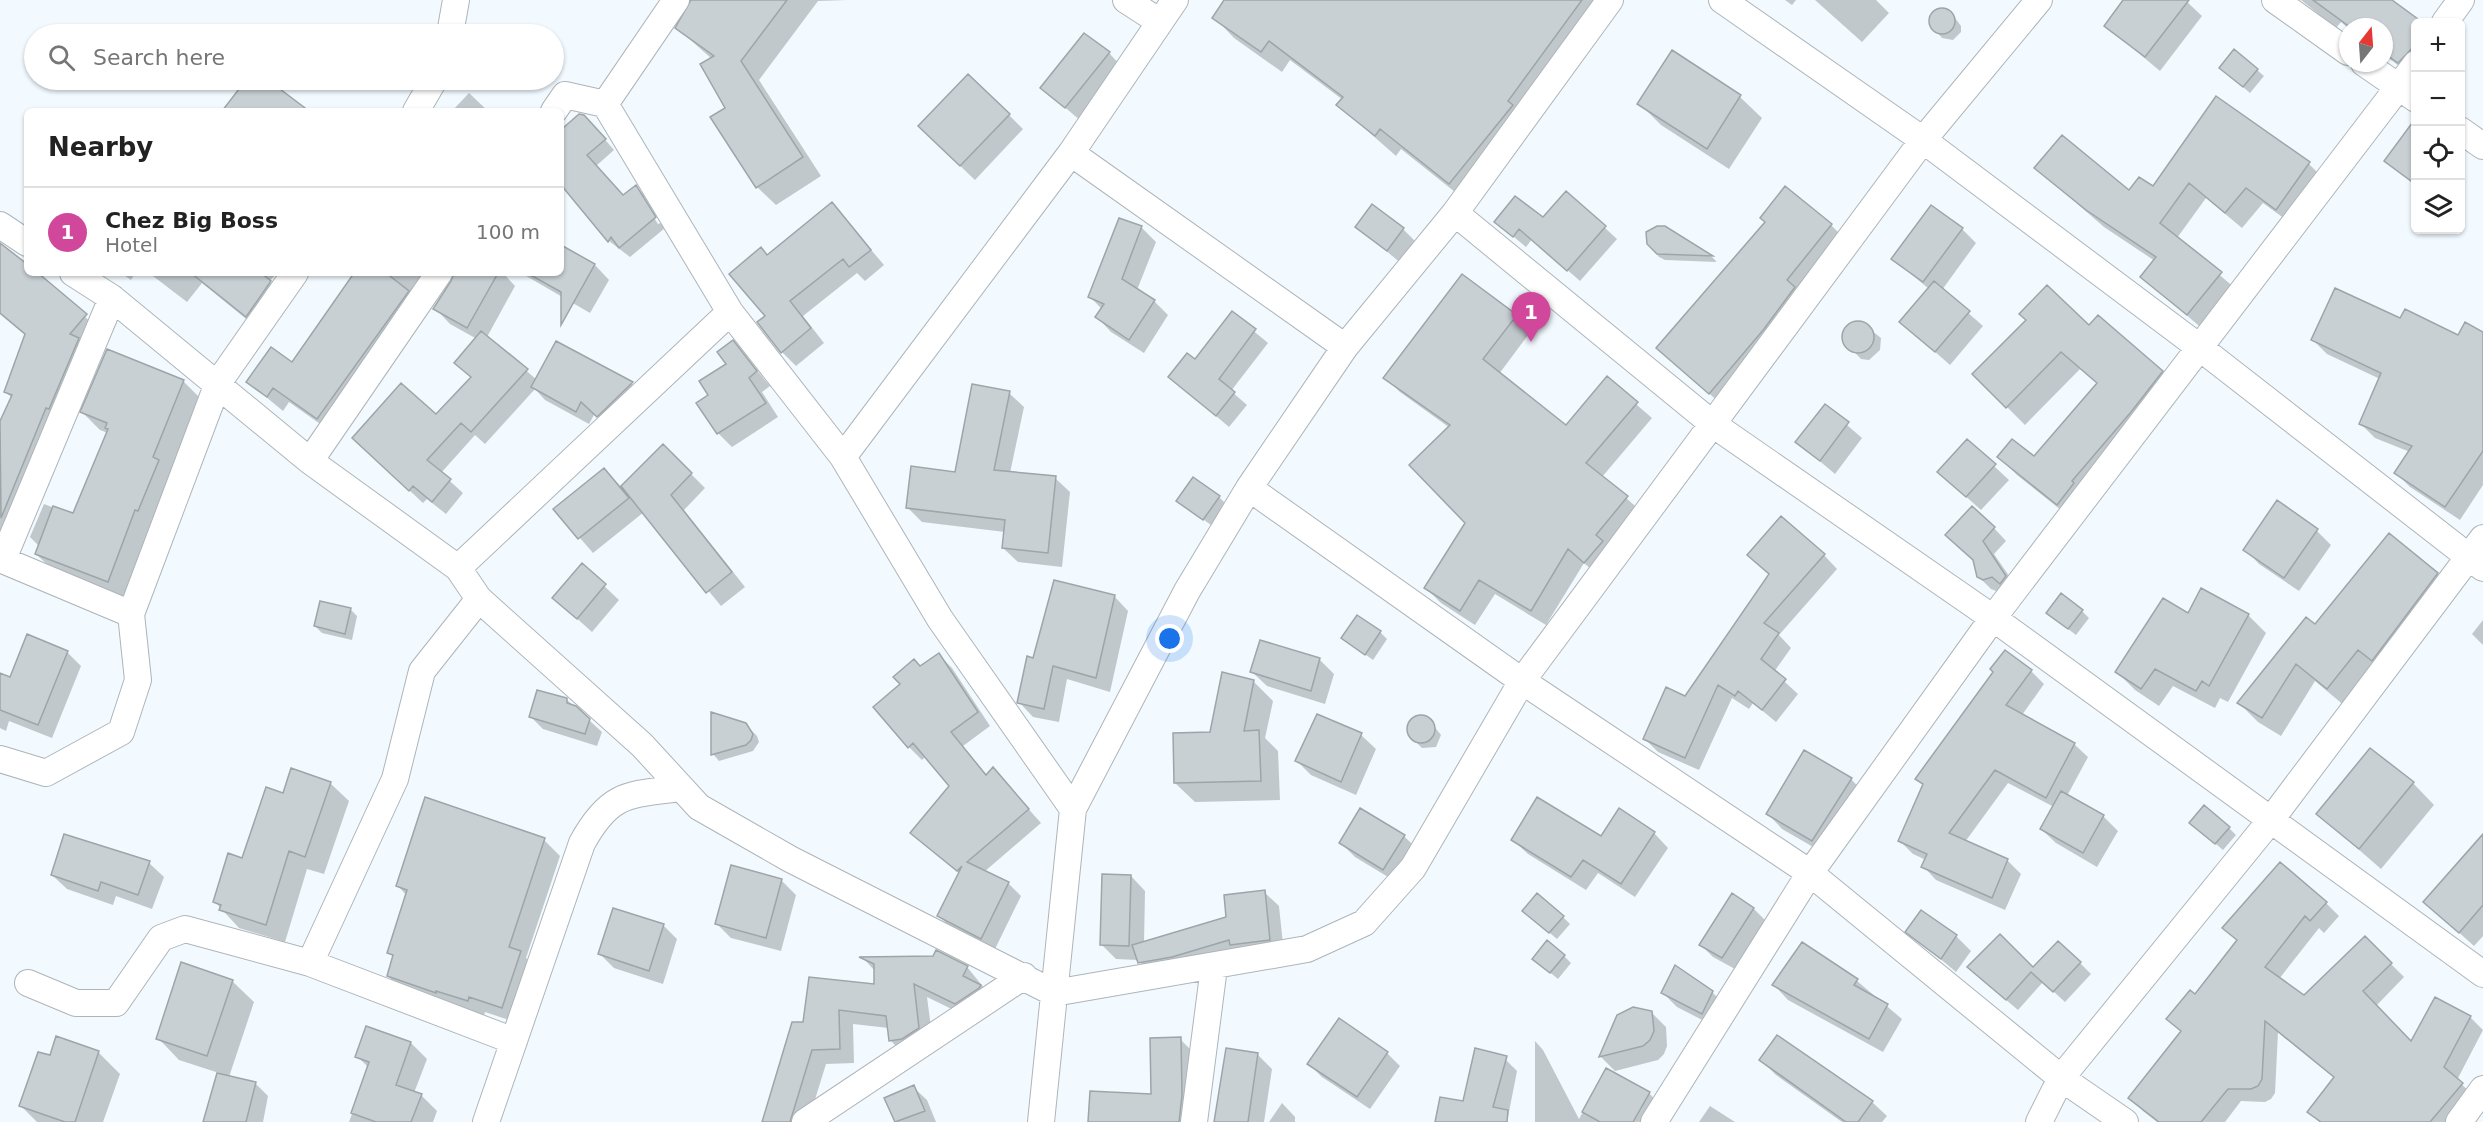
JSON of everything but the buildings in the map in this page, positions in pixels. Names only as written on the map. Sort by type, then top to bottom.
[{"type":"street","points":[[452,24],[456,0]]},
{"type":"street","points":[[605,104],[676,0]]},
{"type":"street","points":[[1126,0],[1160,22]]},
{"type":"street","points":[[843,457],[1071,153],[1175,0]]},
{"type":"street","points":[[1041,1122],[1073,809],[1187,591],[1250,488],[1345,347],[1455,213],[1610,0]]},
{"type":"street","points":[[1722,0],[1923,141],[2478,555],[2270,821],[2061,1078],[2039,1122]]},
{"type":"street","points":[[78,276],[112,298],[310,461],[458,568],[479,599],[642,745],[699,807],[790,859],[1054,993],[1307,949],[1364,923],[1413,868],[1521,681],[1714,425],[1923,141],[2039,0]]},
{"type":"street","points":[[2275,0],[2339,46]]},
{"type":"street","points":[[2448,18],[2461,0]]},
{"type":"street","points":[[2377,72],[2407,93]]},
{"type":"street","points":[[1654,1122],[1810,873],[1993,618],[2199,347],[2407,93],[2413,72]]},
{"type":"street","points":[[418,108],[428,90]]},
{"type":"street","points":[[556,108],[565,95],[605,104],[730,312],[843,457],[940,619],[1073,809]]},
{"type":"street","points":[[2465,133],[2483,146]]},
{"type":"street","points":[[1071,153],[1345,347]]},
{"type":"street","points":[[1455,213],[1714,425],[1993,618],[2483,974]]},
{"type":"street","points":[[0,225],[24,241]]},
{"type":"street","points":[[0,759],[46,773],[121,732],[138,680],[131,614],[218,383],[293,276]]},
{"type":"street","points":[[310,461],[437,276]]},
{"type":"street","points":[[112,298],[1,559],[131,614]]},
{"type":"street","points":[[458,568],[730,312]]},
{"type":"street","points":[[1250,488],[1521,681],[1810,873],[2061,1078],[2125,1122]]},
{"type":"street","points":[[310,963],[395,779],[422,671],[479,599]]},
{"type":"street","points":[[486,1122],[582,843],[597,816],[628,795],[681,788]]},
{"type":"street","points":[[28,983],[76,1003],[116,1003],[161,938],[185,929],[310,963],[514,1041]]},
{"type":"street","points":[[1194,1122],[1214,967]]},
{"type":"street","points":[[805,1122],[1024,976]]},
{"type":"street","points":[[2458,1122],[2483,1089]]},
{"type":"place","name":"Chez Big Boss","points":[[1531,342]]}]
